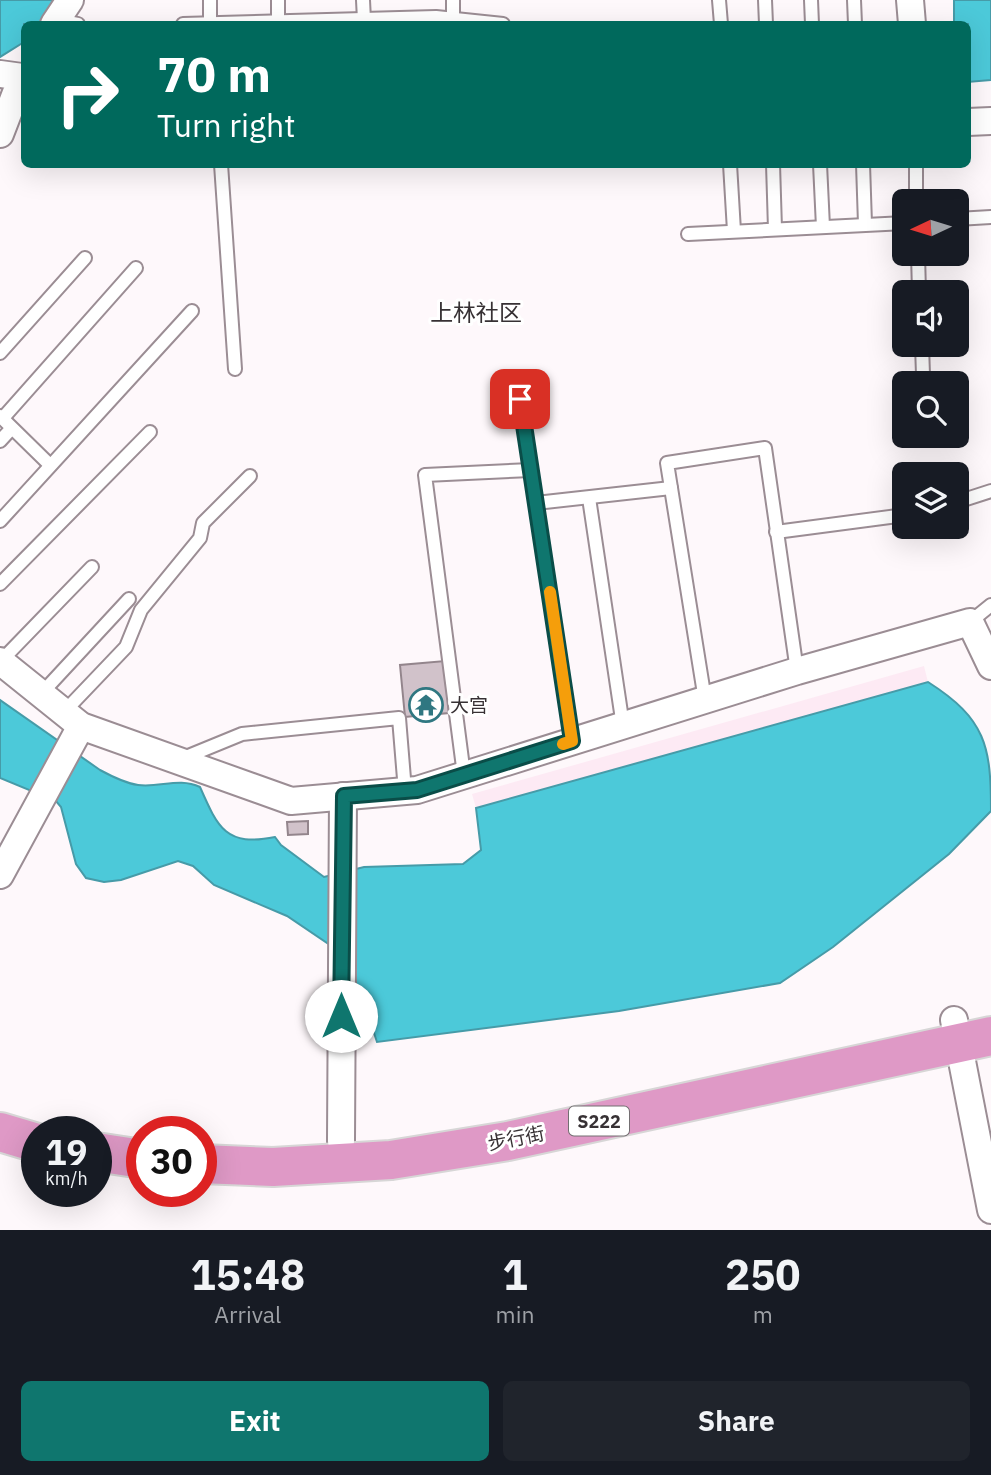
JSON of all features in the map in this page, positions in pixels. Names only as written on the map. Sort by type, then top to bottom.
[{"type":"main road","name":"步行街","points":[[217,1165],[273,1167],[417,1156],[508,1141],[991,1036]]},
{"type":"main road","points":[[0,1132],[21,1138]]},
{"type":"street","points":[[910,0],[912,21]]},
{"type":"street","points":[[0,134],[16,74]]},
{"type":"street","points":[[971,122],[991,121]]},
{"type":"street","points":[[0,662],[41,694],[72,728],[177,760],[291,801],[405,791],[797,671],[981,618],[991,666]]},
{"type":"street","points":[[0,875],[42,799],[72,728]]},
{"type":"street","points":[[341,1141],[344,796]]},
{"type":"street","points":[[954,1020],[991,1210]]},
{"type":"lane","points":[[210,0],[210,21]]},
{"type":"lane","points":[[278,0],[278,21]]},
{"type":"lane","points":[[363,0],[364,20]]},
{"type":"lane","points":[[453,0],[453,19]]},
{"type":"lane","points":[[719,0],[721,21]]},
{"type":"lane","points":[[765,0],[766,21]]},
{"type":"lane","points":[[811,0],[812,21]]},
{"type":"lane","points":[[854,0],[855,21]]},
{"type":"lane","points":[[335,21],[473,21]]},
{"type":"lane","points":[[221,168],[235,369]]},
{"type":"lane","points":[[730,168],[734,231]]},
{"type":"lane","points":[[772,168],[775,229]]},
{"type":"lane","points":[[820,168],[823,227]]},
{"type":"lane","points":[[863,168],[865,224]]},
{"type":"lane","points":[[916,168],[916,189]]},
{"type":"lane","points":[[970,218],[991,217]]},
{"type":"lane","points":[[688,234],[892,223]]},
{"type":"lane","points":[[0,353],[85,258]]},
{"type":"lane","points":[[50,466],[1,417],[136,268]]},
{"type":"lane","points":[[0,521],[192,311]]},
{"type":"lane","points":[[520,399],[572,741]]},
{"type":"lane","points":[[0,441],[12,429]]},
{"type":"lane","points":[[0,584],[150,432]]},
{"type":"lane","points":[[705,700],[667,463],[765,448],[797,671]]},
{"type":"lane","points":[[464,775],[425,475],[531,470]]},
{"type":"lane","points":[[72,728],[126,647],[141,610],[200,538],[203,523],[250,476]]},
{"type":"lane","points":[[536,503],[671,488]]},
{"type":"lane","points":[[969,498],[991,491]]},
{"type":"lane","points":[[589,498],[623,726]]},
{"type":"lane","points":[[776,532],[892,517]]},
{"type":"lane","points":[[0,662],[92,567]]},
{"type":"lane","points":[[41,694],[129,599]]},
{"type":"lane","points":[[981,618],[991,605]]},
{"type":"lane","points":[[177,760],[242,734],[399,718],[405,791]]},
{"type":"shaded area","points":[[924,666],[928,682],[476,808],[472,794]]},
{"type":"water","points":[[0,0],[52,0],[52,9],[42,21],[21,21],[21,44],[0,57]]},
{"type":"water","points":[[954,0],[991,0],[991,80],[971,82],[971,21],[954,21]]},
{"type":"water","points":[[928,682],[962,709],[981,736],[989,769],[991,811],[949,854],[833,947],[780,983],[619,1011],[377,1042],[367,1012],[354,998],[355,962],[287,916],[214,885],[193,866],[178,861],[121,880],[104,882],[86,878],[76,864],[61,807],[56,801],[0,778],[0,700],[100,770],[118,779],[146,786],[185,783],[200,787],[212,814],[226,831],[245,839],[275,837],[281,845],[324,877],[364,867],[463,864],[481,850],[476,808]]},
{"type":"building","points":[[445,661],[449,713],[405,717],[400,665]]},
{"type":"building","points":[[308,821],[308,834],[288,835],[287,822]]},
{"type":"slow traffic","points":[[550,592],[572,741],[563,744]]},
{"type":"place","name":"大宫","points":[[426,705]]},
{"type":"district","name":"上林社区","points":[[476,312]]},
{"type":"route","points":[[341,1016],[344,796],[417,790],[572,741],[520,399]]}]
